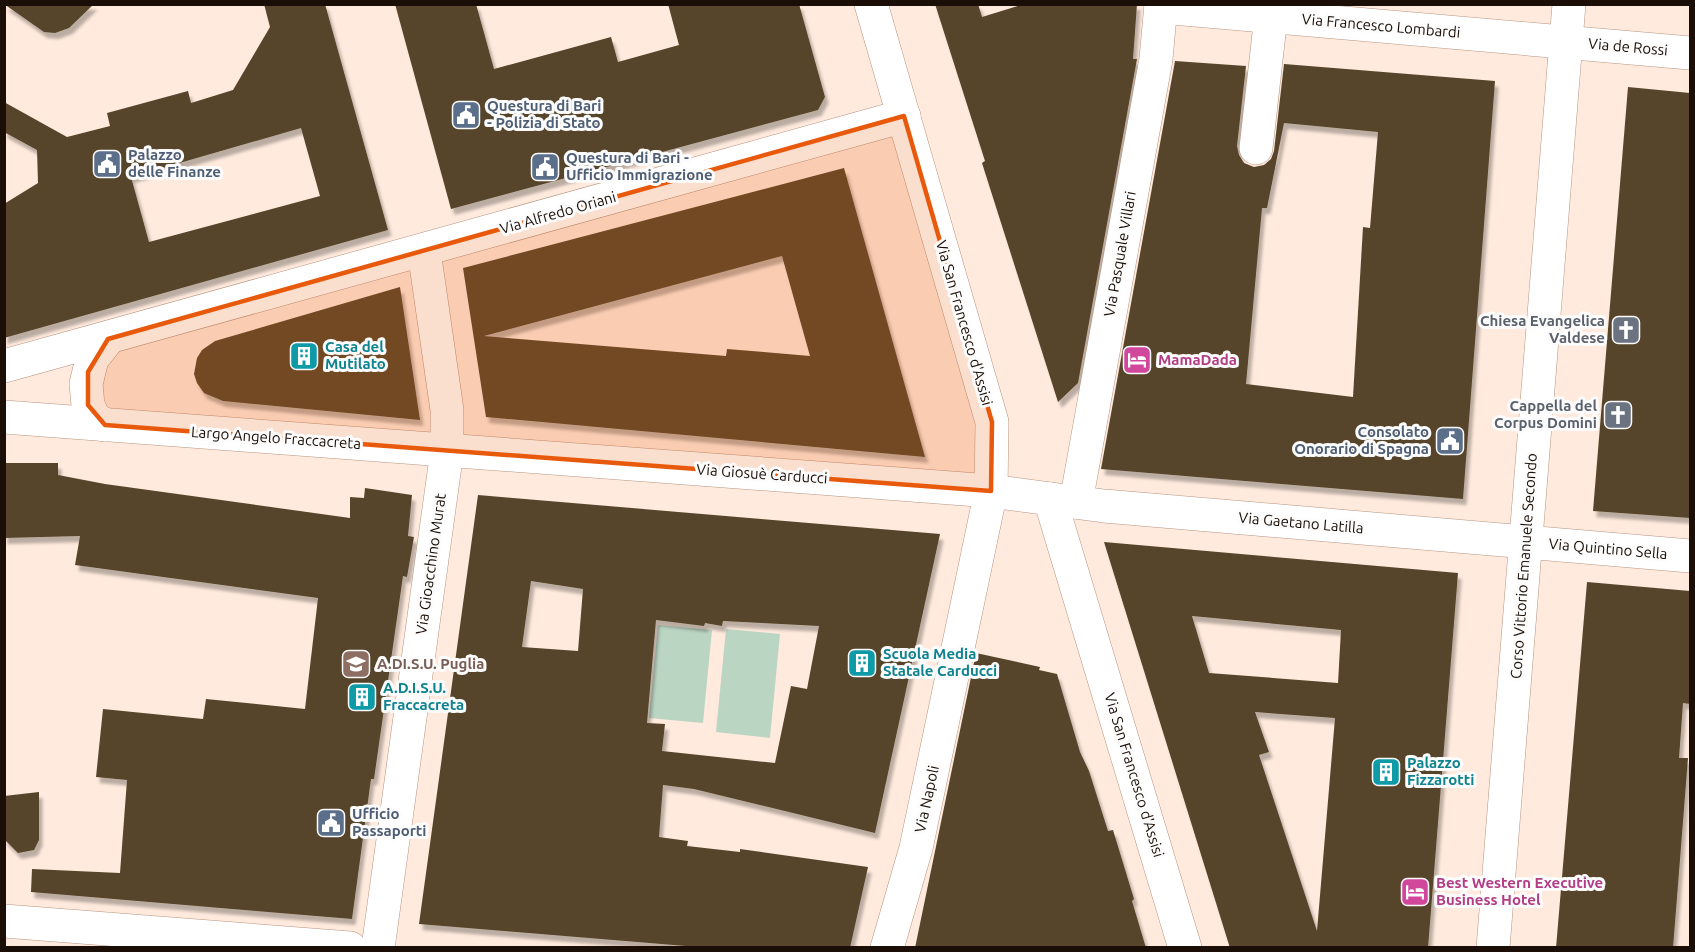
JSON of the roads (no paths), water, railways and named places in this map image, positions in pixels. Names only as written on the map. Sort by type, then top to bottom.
[{"type":"street","name":"Via San Francesco d'Assisi","points":[[871,4],[992,422],[991,491],[959,648]]},
{"type":"street","name":"Corso Vittorio Emanuele Secondo","points":[[1493,948],[1569,4]]},
{"type":"street","name":"Via Francesco Lombardi","points":[[1161,6],[1566,42]]},
{"type":"street","name":"Via Pasquale Villari","points":[[1063,500],[1156,59],[1161,6]]},
{"type":"street","points":[[1256,148],[1271,16]]},
{"type":"street","name":"Via de Rossi","points":[[1566,42],[1690,53]]},
{"type":"street","name":"Via Alfredo Oriani","points":[[108,339],[904,116]]},
{"type":"street","name":"Via Gioacchino Murat","points":[[378,948],[447,451],[447,410],[424,251]]},
{"type":"street","points":[[4,366],[108,339]]},
{"type":"street","points":[[105,425],[94,418],[88,405],[86,384],[92,359],[108,339]]},
{"type":"street","name":"Largo Angelo Fraccacreta","points":[[4,417],[447,451]]},
{"type":"street","name":"Via Giosuè Carducci","points":[[447,451],[991,491],[1063,500]]},
{"type":"street","name":"Via San Francesco d'Assisi","points":[[1063,500],[1185,948]]},
{"type":"street","name":"Via Gaetano Latilla","points":[[1063,500],[1526,542]]},
{"type":"street","name":"Via Quintino Sella","points":[[1526,542],[1690,556]]},
{"type":"street","name":"Via Napoli","points":[[887,948],[916,848],[959,648]]},
{"type":"street","points":[[4,921],[350,948]]},
{"type":"place","name":"Questura di Bari - Polizia di Stato","points":[[466,115]]},
{"type":"place","name":"Palazzo delle Finanze","points":[[107,164]]},
{"type":"place","name":"Questura di Bari - Ufficio Immigrazione","points":[[545,167]]},
{"type":"place","name":"Chiesa Evangelica Valdese","points":[[1626,330]]},
{"type":"place","name":"Casa del Mutilato","points":[[304,356]]},
{"type":"place","name":"MamaDada","points":[[1137,360]]},
{"type":"place","name":"Cappella del Corpus Domini","points":[[1618,415]]},
{"type":"place","name":"Consolato Onorario di Spagna","points":[[1450,441]]},
{"type":"place","name":"Scuola Media Statale Carducci","points":[[862,663]]},
{"type":"place","name":"A.DI.S.U. Puglia","points":[[356,664]]},
{"type":"place","name":"A.D.I.S.U. Fraccacreta","points":[[362,697]]},
{"type":"place","name":"Palazzo Fizzarotti","points":[[1386,772]]},
{"type":"place","name":"Ufficio Passaporti","points":[[331,823]]},
{"type":"place","name":"Best Western Executive Business Hotel","points":[[1415,892]]}]
